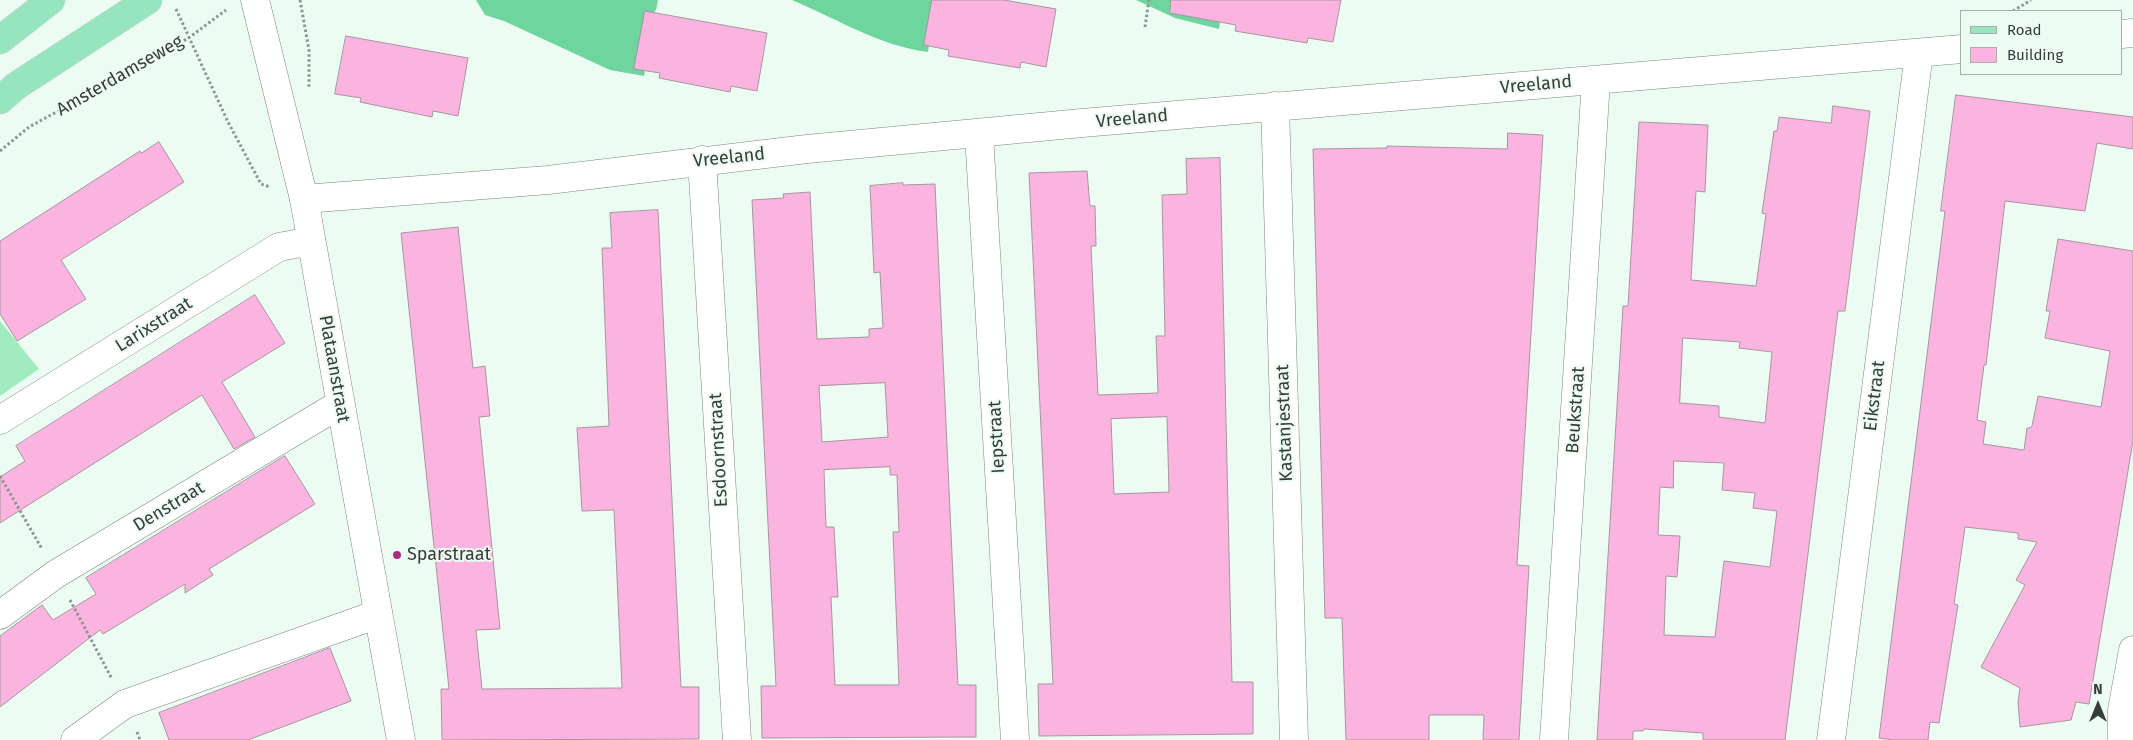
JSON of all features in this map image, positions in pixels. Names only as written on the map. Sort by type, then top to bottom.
[{"type":"main road","points":[[0,40],[50,0]]},
{"type":"main road","points":[[0,100],[16,86],[148,0]]},
{"type":"street","name":"Plataanstraat","points":[[243,3],[304,199],[401,740]]},
{"type":"street","name":"Vreeland","points":[[304,199],[548,180],[702,160],[1275,106],[1960,49]]},
{"type":"street","name":"Eikstraat","points":[[1831,740],[1919,53]]},
{"type":"street","name":"Beukstraat","points":[[1554,740],[1596,80]]},
{"type":"street","name":"Kastanjestraat","points":[[1275,106],[1294,740]]},
{"type":"street","name":"Iepstraat","points":[[979,134],[1015,740]]},
{"type":"street","name":"Esdoornstraat","points":[[702,160],[736,740]]},
{"type":"street","name":"Larixstraat","points":[[0,420],[279,247],[311,241]]},
{"type":"street","name":"Denstraat","points":[[0,614],[56,574],[340,404]]},
{"type":"street","points":[[75,740],[125,704],[378,614]]},
{"type":"street","points":[[2122,740],[2122,710],[2133,650]]},
{"type":"path","points":[[1145,27],[1149,0]]},
{"type":"path","points":[[2015,10],[2031,0]]},
{"type":"path","name":"Amsterdamseweg","points":[[0,151],[30,127],[190,37],[243,3]]},
{"type":"path","points":[[175,7],[228,122],[261,184],[304,199]]},
{"type":"path","points":[[0,476],[56,574],[125,704],[140,740]]},
{"type":"green space","points":[[476,0],[658,0],[656,10],[653,13],[644,76],[610,70],[504,21],[485,15]]},
{"type":"green space","points":[[792,0],[935,0],[928,52],[910,49],[875,38]]},
{"type":"green space","points":[[1136,0],[1223,0],[1219,29],[1175,18]]},
{"type":"green space","points":[[0,321],[39,369],[0,396]]},
{"type":"building","points":[[932,0],[1004,0],[1056,9],[1046,67],[1021,62],[1020,68],[948,56],[949,50],[924,45]]},
{"type":"building","points":[[1171,0],[1341,0],[1333,42],[1308,38],[1307,43],[1235,31],[1236,25],[1170,13]]},
{"type":"building","points":[[645,11],[767,33],[757,91],[731,86],[730,92],[659,78],[660,73],[634,69]]},
{"type":"building","points":[[346,36],[468,58],[458,116],[433,111],[432,117],[360,102],[361,98],[335,94]]},
{"type":"building","points":[[1956,95],[2133,117],[2133,149],[2097,143],[2085,211],[2005,201],[1986,365],[1984,365],[1977,420],[1986,422],[1983,444],[2024,450],[2027,428],[2032,426],[2038,396],[2101,407],[2110,351],[2045,338],[2050,311],[2046,311],[2058,239],[2133,251],[2133,441],[2089,704],[2076,702],[2071,720],[2020,727],[2018,702],[2020,688],[1981,667],[2025,585],[2016,580],[2037,542],[2018,539],[2018,533],[1965,527],[1954,604],[1958,605],[1939,723],[1930,722],[1928,740],[1893,740],[1879,738],[1945,211],[1941,211]]},
{"type":"building","points":[[1833,106],[1870,111],[1845,311],[1838,311],[1785,740],[1703,740],[1703,733],[1644,729],[1643,731],[1633,731],[1633,740],[1597,740],[1623,306],[1628,306],[1639,122],[1708,125],[1705,192],[1696,191],[1691,280],[1756,286],[1766,214],[1762,213],[1774,131],[1777,131],[1779,117],[1831,123]],"holes":[[[1683,338],[1740,342],[1739,348],[1772,352],[1765,423],[1719,417],[1719,406],[1680,403]],[[1674,461],[1724,463],[1722,490],[1755,493],[1753,508],[1777,511],[1770,567],[1724,561],[1715,637],[1664,635],[1666,576],[1677,577],[1680,536],[1658,535],[1660,487],[1673,488]]]},
{"type":"building","points":[[1508,133],[1543,135],[1517,565],[1529,566],[1519,740],[1483,740],[1484,715],[1429,715],[1429,740],[1346,740],[1342,618],[1325,618],[1313,149],[1387,148],[1387,146],[1507,149]]},
{"type":"building","points":[[159,142],[184,182],[61,260],[86,299],[17,341],[0,314],[0,241],[140,151],[141,153]]},
{"type":"building","points":[[1220,158],[1232,682],[1253,682],[1253,734],[1039,736],[1038,684],[1053,684],[1029,173],[1087,171],[1090,206],[1095,206],[1096,246],[1091,246],[1098,395],[1158,393],[1156,336],[1165,336],[1162,195],[1187,194],[1186,159]],"holes":[[[1167,417],[1169,492],[1114,494],[1111,419]]]},
{"type":"building","points":[[903,183],[903,185],[935,184],[958,685],[976,685],[976,737],[762,738],[761,686],[776,686],[752,200],[784,198],[783,194],[810,192],[817,339],[869,337],[869,329],[883,328],[880,272],[874,273],[870,186]],"holes":[[[885,383],[888,437],[822,442],[819,386]],[[890,467],[890,475],[897,475],[899,532],[893,532],[899,685],[835,685],[831,597],[838,597],[834,527],[826,527],[824,470]]]},
{"type":"building","points":[[658,210],[681,687],[699,687],[699,739],[442,740],[441,689],[449,689],[401,233],[458,227],[473,368],[485,366],[490,416],[479,417],[500,629],[476,630],[482,689],[622,688],[614,510],[582,511],[577,428],[609,426],[602,248],[612,248],[610,213]]},
{"type":"building","points":[[255,295],[285,343],[222,382],[255,437],[234,449],[202,395],[0,523],[0,477],[25,461],[16,446]]},
{"type":"building","points":[[285,456],[315,504],[209,569],[213,575],[185,593],[185,584],[103,634],[100,630],[0,707],[0,636],[42,605],[53,620],[96,594],[86,578]]},
{"type":"building","points":[[330,648],[351,701],[248,740],[169,740],[159,713]]},
{"type":"place","name":"Sparstraat","points":[[397,555]]}]
